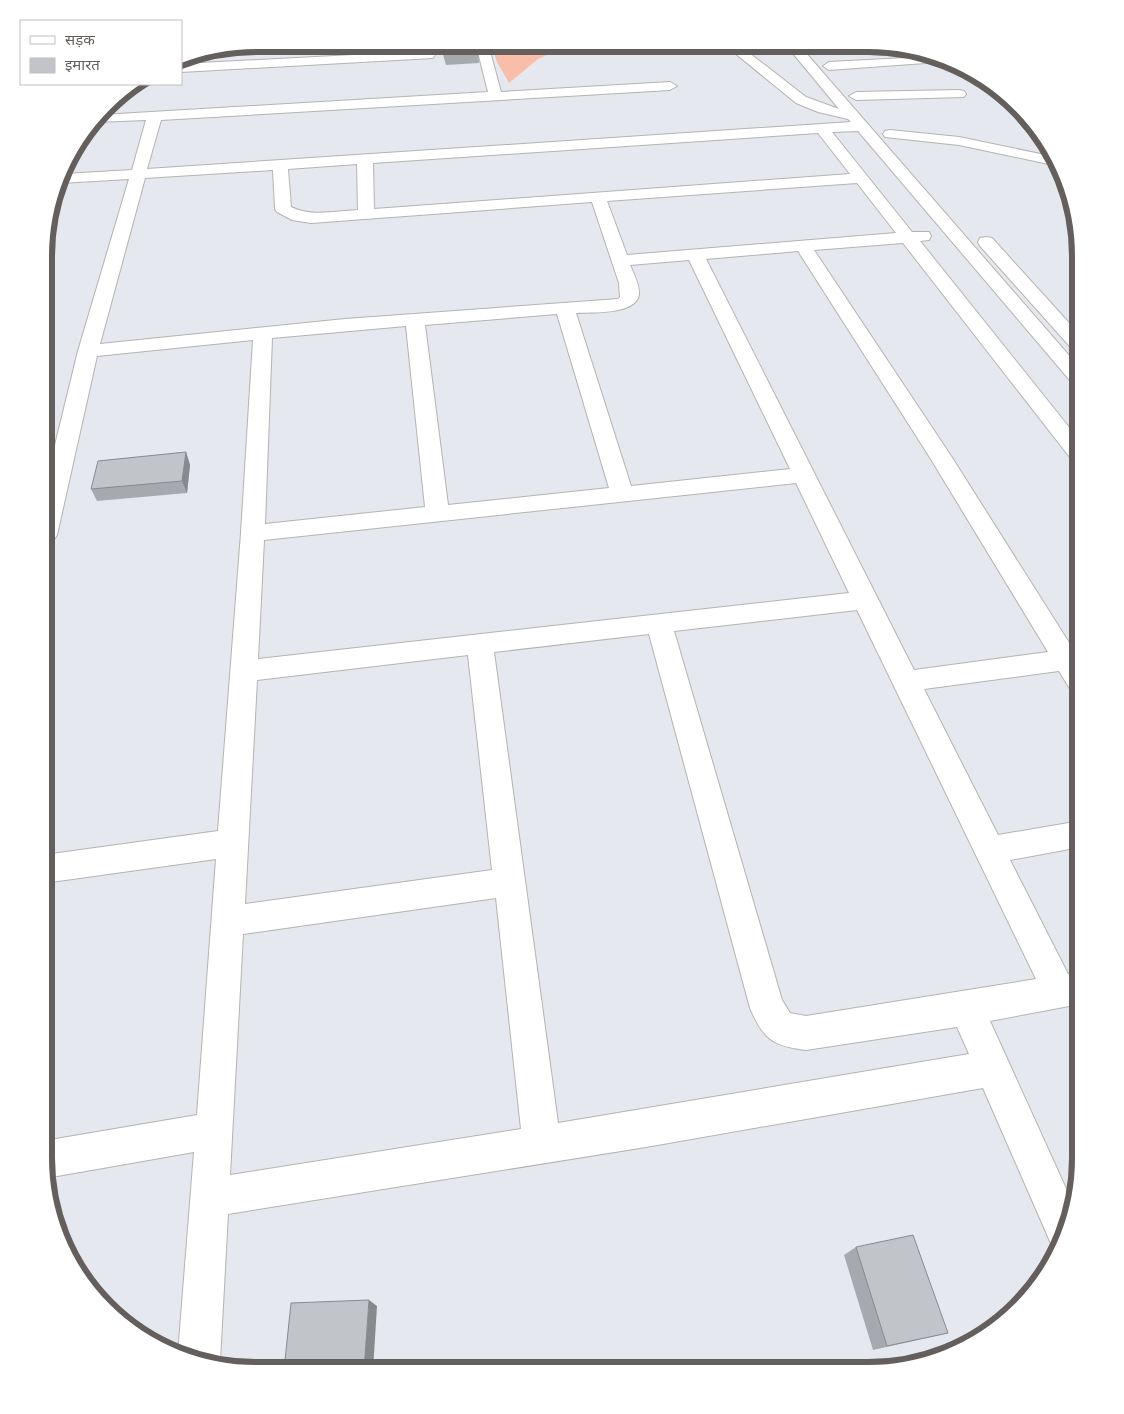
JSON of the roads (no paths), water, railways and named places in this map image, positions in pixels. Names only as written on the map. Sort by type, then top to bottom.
[{"type":"street","points":[[484,52],[494,95]]},
{"type":"street","points":[[740,52],[801,100],[818,107],[861,117]]},
{"type":"street","points":[[799,52],[861,117],[955,234],[1072,371]]},
{"type":"street","points":[[816,52],[856,96],[861,117]]},
{"type":"street","points":[[182,68],[428,54]]},
{"type":"street","points":[[829,66],[925,61]]},
{"type":"street","points":[[106,118],[434,94],[494,95],[670,86]]},
{"type":"street","points":[[856,96],[959,94]]},
{"type":"street","points":[[52,505],[88,351],[155,115]]},
{"type":"street","points":[[68,179],[822,129],[861,117]]},
{"type":"street","points":[[879,122],[902,148]]},
{"type":"street","points":[[822,129],[1072,445]]},
{"type":"street","points":[[890,134],[960,141],[1047,160]]},
{"type":"street","points":[[365,160],[366,215]]},
{"type":"street","points":[[280,166],[279,174],[283,209],[298,217],[311,218],[862,178]]},
{"type":"street","points":[[88,351],[414,319],[623,304],[628,301],[630,294],[598,198]]},
{"type":"street","points":[[976,232],[1072,337]]},
{"type":"street","points":[[620,261],[955,234]]},
{"type":"street","points":[[803,246],[940,456],[1072,669]]},
{"type":"street","points":[[660,624],[745,934],[767,1008],[778,1025],[790,1032],[806,1032],[966,1008],[1069,989],[990,850],[864,600],[695,254]]},
{"type":"street","points":[[565,309],[622,493]]},
{"type":"street","points":[[414,319],[437,513]]},
{"type":"street","points":[[200,1354],[211,1197],[232,843],[245,671],[263,334]]},
{"type":"street","points":[[253,533],[803,475]]},
{"type":"street","points":[[245,671],[864,600]]},
{"type":"street","points":[[480,644],[542,1145]]},
{"type":"street","points":[[906,681],[1072,671]]},
{"type":"street","points":[[990,850],[1072,835]]},
{"type":"street","points":[[52,868],[232,843]]},
{"type":"street","points":[[228,921],[509,882]]},
{"type":"street","points":[[966,1008],[1061,1222]]},
{"type":"street","points":[[211,1197],[542,1145],[993,1068]]},
{"type":"street","points":[[52,1159],[215,1130]]}]
